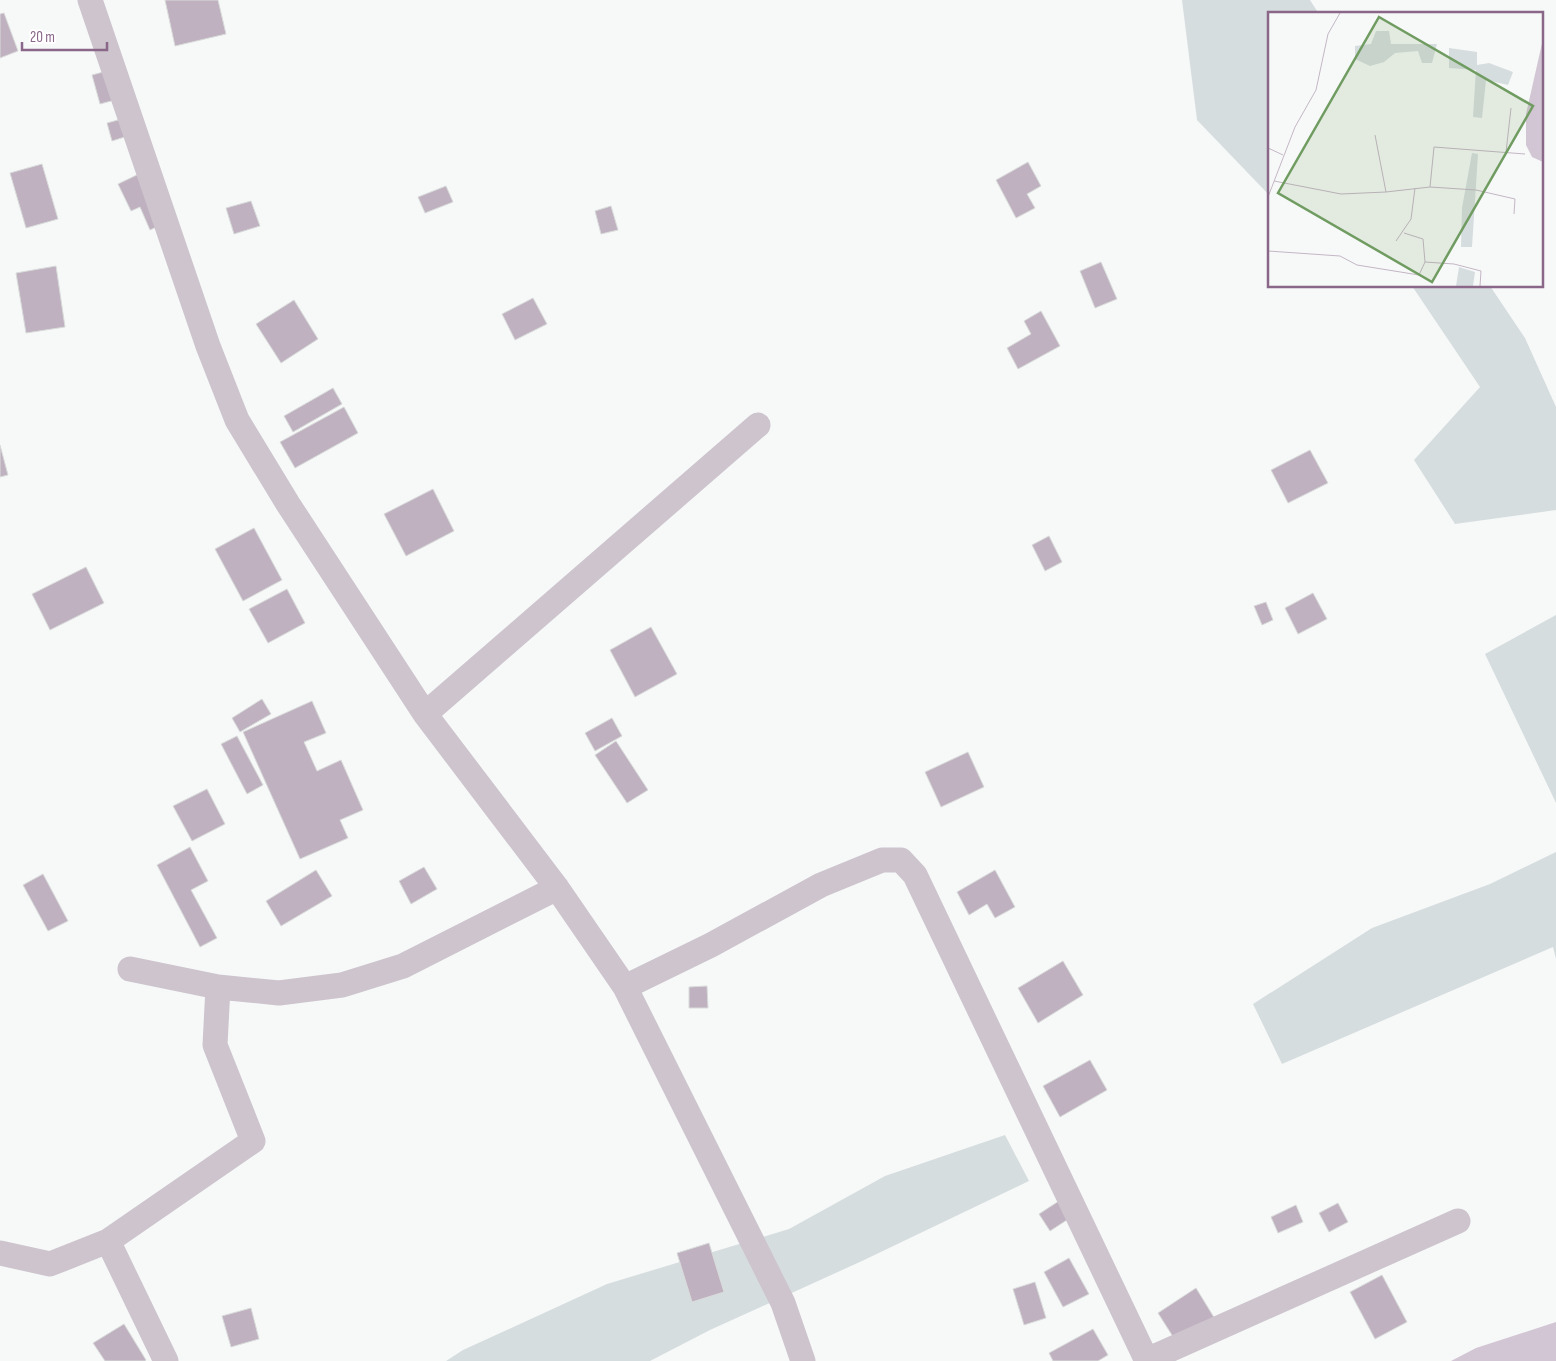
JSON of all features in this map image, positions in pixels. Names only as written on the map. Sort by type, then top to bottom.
[{"type":"street","points":[[90,0],[208,346],[237,420],[288,504],[425,714],[557,888],[625,987],[783,1303],[803,1361]]},
{"type":"street","points":[[425,714],[758,425]]},
{"type":"street","points":[[625,987],[711,945],[821,885],[882,860],[901,860],[915,875],[1147,1361],[1458,1221]]},
{"type":"street","points":[[130,968],[218,987],[279,993],[342,985],[403,966],[557,888]]},
{"type":"street","points":[[0,1253],[50,1264],[108,1241],[253,1141],[215,1045],[218,987]]},
{"type":"street","points":[[108,1241],[166,1361]]},
{"type":"shaded area","points":[[1182,0],[1310,0],[1318,12],[1268,12],[1268,194],[1197,120]]},
{"type":"shaded area","points":[[1413,288],[1491,288],[1525,338],[1556,407],[1556,510],[1455,524],[1414,460],[1480,387]]},
{"type":"shaded area","points":[[1556,615],[1556,803],[1485,654]]},
{"type":"shaded area","points":[[1556,852],[1556,959],[1553,947],[1282,1064],[1253,1004],[1372,928],[1490,884]]},
{"type":"shaded area","points":[[1005,1135],[1029,1181],[862,1261],[710,1330],[650,1361],[446,1361],[463,1350],[607,1284],[789,1229],[885,1176]]},
{"type":"shaded area","points":[[1556,1322],[1556,1361],[1451,1361],[1476,1348]]},
{"type":"building","points":[[165,0],[218,0],[226,34],[175,46]]},
{"type":"building","points":[[4,13],[18,51],[0,58],[0,14]]},
{"type":"building","points":[[107,71],[115,100],[100,104],[92,75]]},
{"type":"building","points":[[129,117],[134,134],[112,141],[107,123]]},
{"type":"building","points":[[1028,162],[1041,186],[1027,194],[1035,208],[1016,218],[996,180]]},
{"type":"building","points":[[42,164],[58,219],[26,228],[10,173]]},
{"type":"building","points":[[143,172],[165,223],[150,230],[140,207],[131,211],[118,184]]},
{"type":"building","points":[[446,186],[453,202],[425,213],[418,197]]},
{"type":"building","points":[[251,201],[260,226],[234,234],[226,208]]},
{"type":"building","points":[[611,206],[618,230],[601,234],[595,211]]},
{"type":"building","points":[[1101,262],[1117,299],[1095,308],[1080,271]]},
{"type":"building","points":[[56,266],[65,327],[26,333],[16,273]]},
{"type":"building","points":[[533,298],[547,324],[515,340],[502,314]]},
{"type":"building","points":[[294,300],[318,339],[281,363],[256,324]]},
{"type":"building","points":[[1041,311],[1060,346],[1018,369],[1007,348],[1031,334],[1024,321]]},
{"type":"building","points":[[333,388],[342,404],[293,432],[284,416]]},
{"type":"building","points":[[344,407],[358,433],[295,468],[280,442]]},
{"type":"building","points":[[0,445],[8,475],[0,477]]},
{"type":"building","points":[[1310,450],[1328,483],[1288,503],[1271,470]]},
{"type":"building","points":[[433,489],[454,531],[406,556],[384,514]]},
{"type":"building","points":[[254,528],[282,580],[243,601],[215,549]]},
{"type":"building","points":[[1049,536],[1062,562],[1045,571],[1032,545]]},
{"type":"building","points":[[86,567],[104,603],[50,630],[32,594]]},
{"type":"building","points":[[287,589],[305,623],[268,643],[249,609]]},
{"type":"building","points":[[1313,593],[1327,619],[1298,634],[1285,608]]},
{"type":"building","points":[[1266,602],[1273,620],[1262,625],[1254,606]]},
{"type":"building","points":[[651,627],[677,674],[635,697],[610,650]]},
{"type":"building","points":[[262,699],[271,714],[240,732],[232,718]]},
{"type":"building","points":[[312,701],[326,733],[304,742],[317,771],[341,760],[363,810],[340,820],[348,838],[300,859],[243,732]]},
{"type":"building","points":[[612,718],[622,736],[595,751],[585,733]]},
{"type":"building","points":[[237,736],[263,785],[247,794],[221,744]]},
{"type":"building","points":[[616,741],[648,790],[627,803],[595,755]]},
{"type":"building","points":[[968,752],[984,787],[941,807],[925,772]]},
{"type":"building","points":[[207,789],[225,824],[192,841],[173,806]]},
{"type":"building","points":[[190,847],[208,881],[191,890],[217,938],[200,947],[157,865]]},
{"type":"building","points":[[424,867],[437,889],[411,904],[399,881]]},
{"type":"building","points":[[316,870],[332,896],[281,926],[266,901]]},
{"type":"building","points":[[995,870],[1015,907],[995,918],[987,904],[969,915],[957,892]]},
{"type":"building","points":[[43,874],[68,921],[48,931],[23,885]]},
{"type":"building","points":[[1063,961],[1083,995],[1038,1023],[1018,988]]},
{"type":"building","points":[[707,986],[708,1008],[689,1008],[689,987]]},
{"type":"building","points":[[1090,1060],[1107,1090],[1060,1117],[1043,1086]]},
{"type":"building","points":[[1062,1199],[1073,1216],[1050,1231],[1039,1214]]},
{"type":"building","points":[[1338,1203],[1348,1222],[1329,1232],[1319,1213]]},
{"type":"building","points":[[1296,1205],[1303,1222],[1278,1233],[1271,1217]]},
{"type":"building","points":[[709,1243],[724,1292],[692,1302],[677,1253]]},
{"type":"building","points":[[1069,1258],[1089,1294],[1063,1307],[1044,1272]]},
{"type":"building","points":[[1382,1275],[1407,1322],[1375,1339],[1350,1292]]},
{"type":"building","points":[[1035,1282],[1046,1318],[1024,1325],[1013,1289]]},
{"type":"building","points":[[1196,1288],[1215,1319],[1177,1343],[1158,1313]]},
{"type":"building","points":[[251,1308],[259,1339],[231,1347],[222,1316]]},
{"type":"building","points":[[124,1324],[145,1361],[105,1361],[93,1343]]},
{"type":"building","points":[[1093,1329],[1108,1355],[1098,1361],[1053,1361],[1049,1353]]}]
